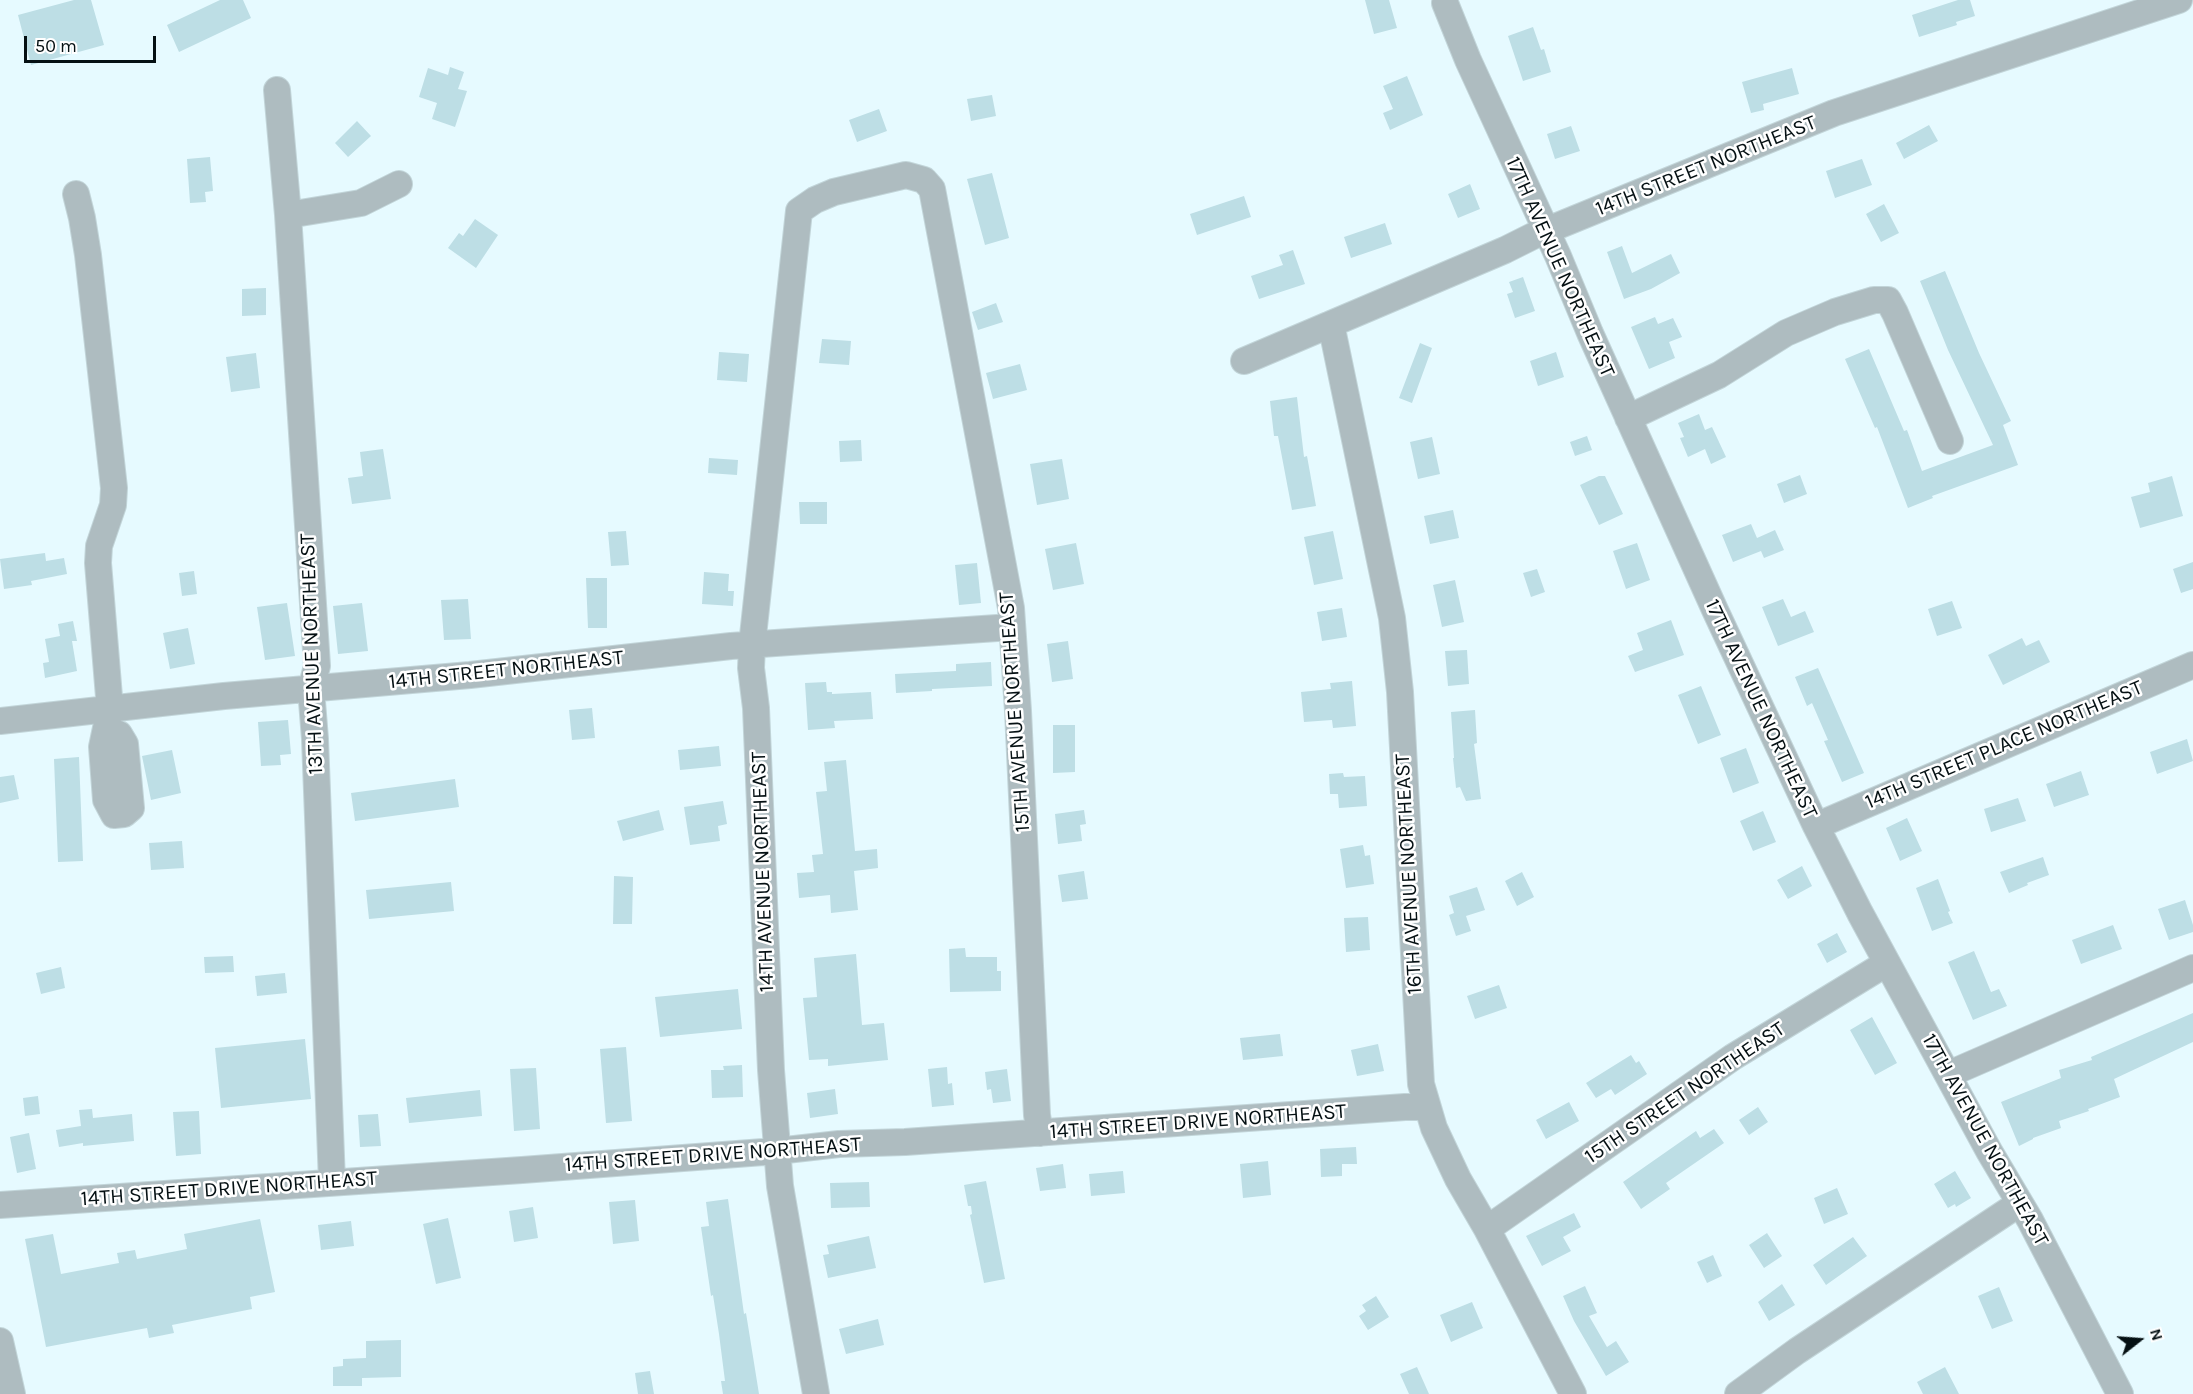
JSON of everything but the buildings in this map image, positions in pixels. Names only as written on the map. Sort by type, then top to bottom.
[{"type":"street","name":"14TH STREET NORTHEAST","points":[[1244,361],[1546,231],[1834,113],[2179,0]]},
{"type":"street","name":"17TH AVENUE NORTHEAST","points":[[1445,3],[1472,70],[1628,418],[1816,826],[1887,963],[1989,1151],[2020,1203],[2120,1394]]},
{"type":"street","name":"13TH AVENUE NORTHEAST","points":[[277,90],[288,215],[317,666],[311,689],[315,739],[332,1182]]},
{"type":"street","name":"14TH AVENUE NORTHEAST","points":[[816,1394],[780,1186],[777,1151],[771,1070],[756,708],[751,668],[752,645],[799,211],[815,200],[834,192],[898,177],[915,176],[924,180],[932,189]]},
{"type":"street","points":[[288,215],[361,203],[399,184]]},
{"type":"street","name":"15TH AVENUE NORTHEAST","points":[[932,189],[1011,608],[1037,1114],[1040,1133]]},
{"type":"street","points":[[76,194],[88,255],[114,488],[113,505],[99,546],[98,563],[108,719]]},
{"type":"street","points":[[1628,418],[1719,375],[1786,333],[1834,312],[1874,300],[1888,300],[1950,441]]},
{"type":"street","name":"16TH AVENUE NORTHEAST","points":[[1331,324],[1392,618],[1400,692],[1421,1084],[1434,1128],[1458,1179],[1487,1229],[1573,1394]]},
{"type":"street","name":"14TH STREET NORTHEAST","points":[[0,721],[108,719],[311,689],[752,645],[1012,627]]},
{"type":"street","name":"14TH STREET PLACE NORTHEAST","points":[[1816,826],[2193,665]]},
{"type":"street","name":"15TH STREET NORTHEAST","points":[[1487,1229],[1733,1057],[1887,963]]},
{"type":"street","points":[[1948,1074],[2193,968]]},
{"type":"street","name":"14TH STREET DRIVE NORTHEAST","points":[[0,1205],[777,1151],[839,1144],[1427,1107]]},
{"type":"street","points":[[1738,1394],[1797,1351],[2020,1203]]},
{"type":"street","points":[[1,1348],[12,1394]]}]
